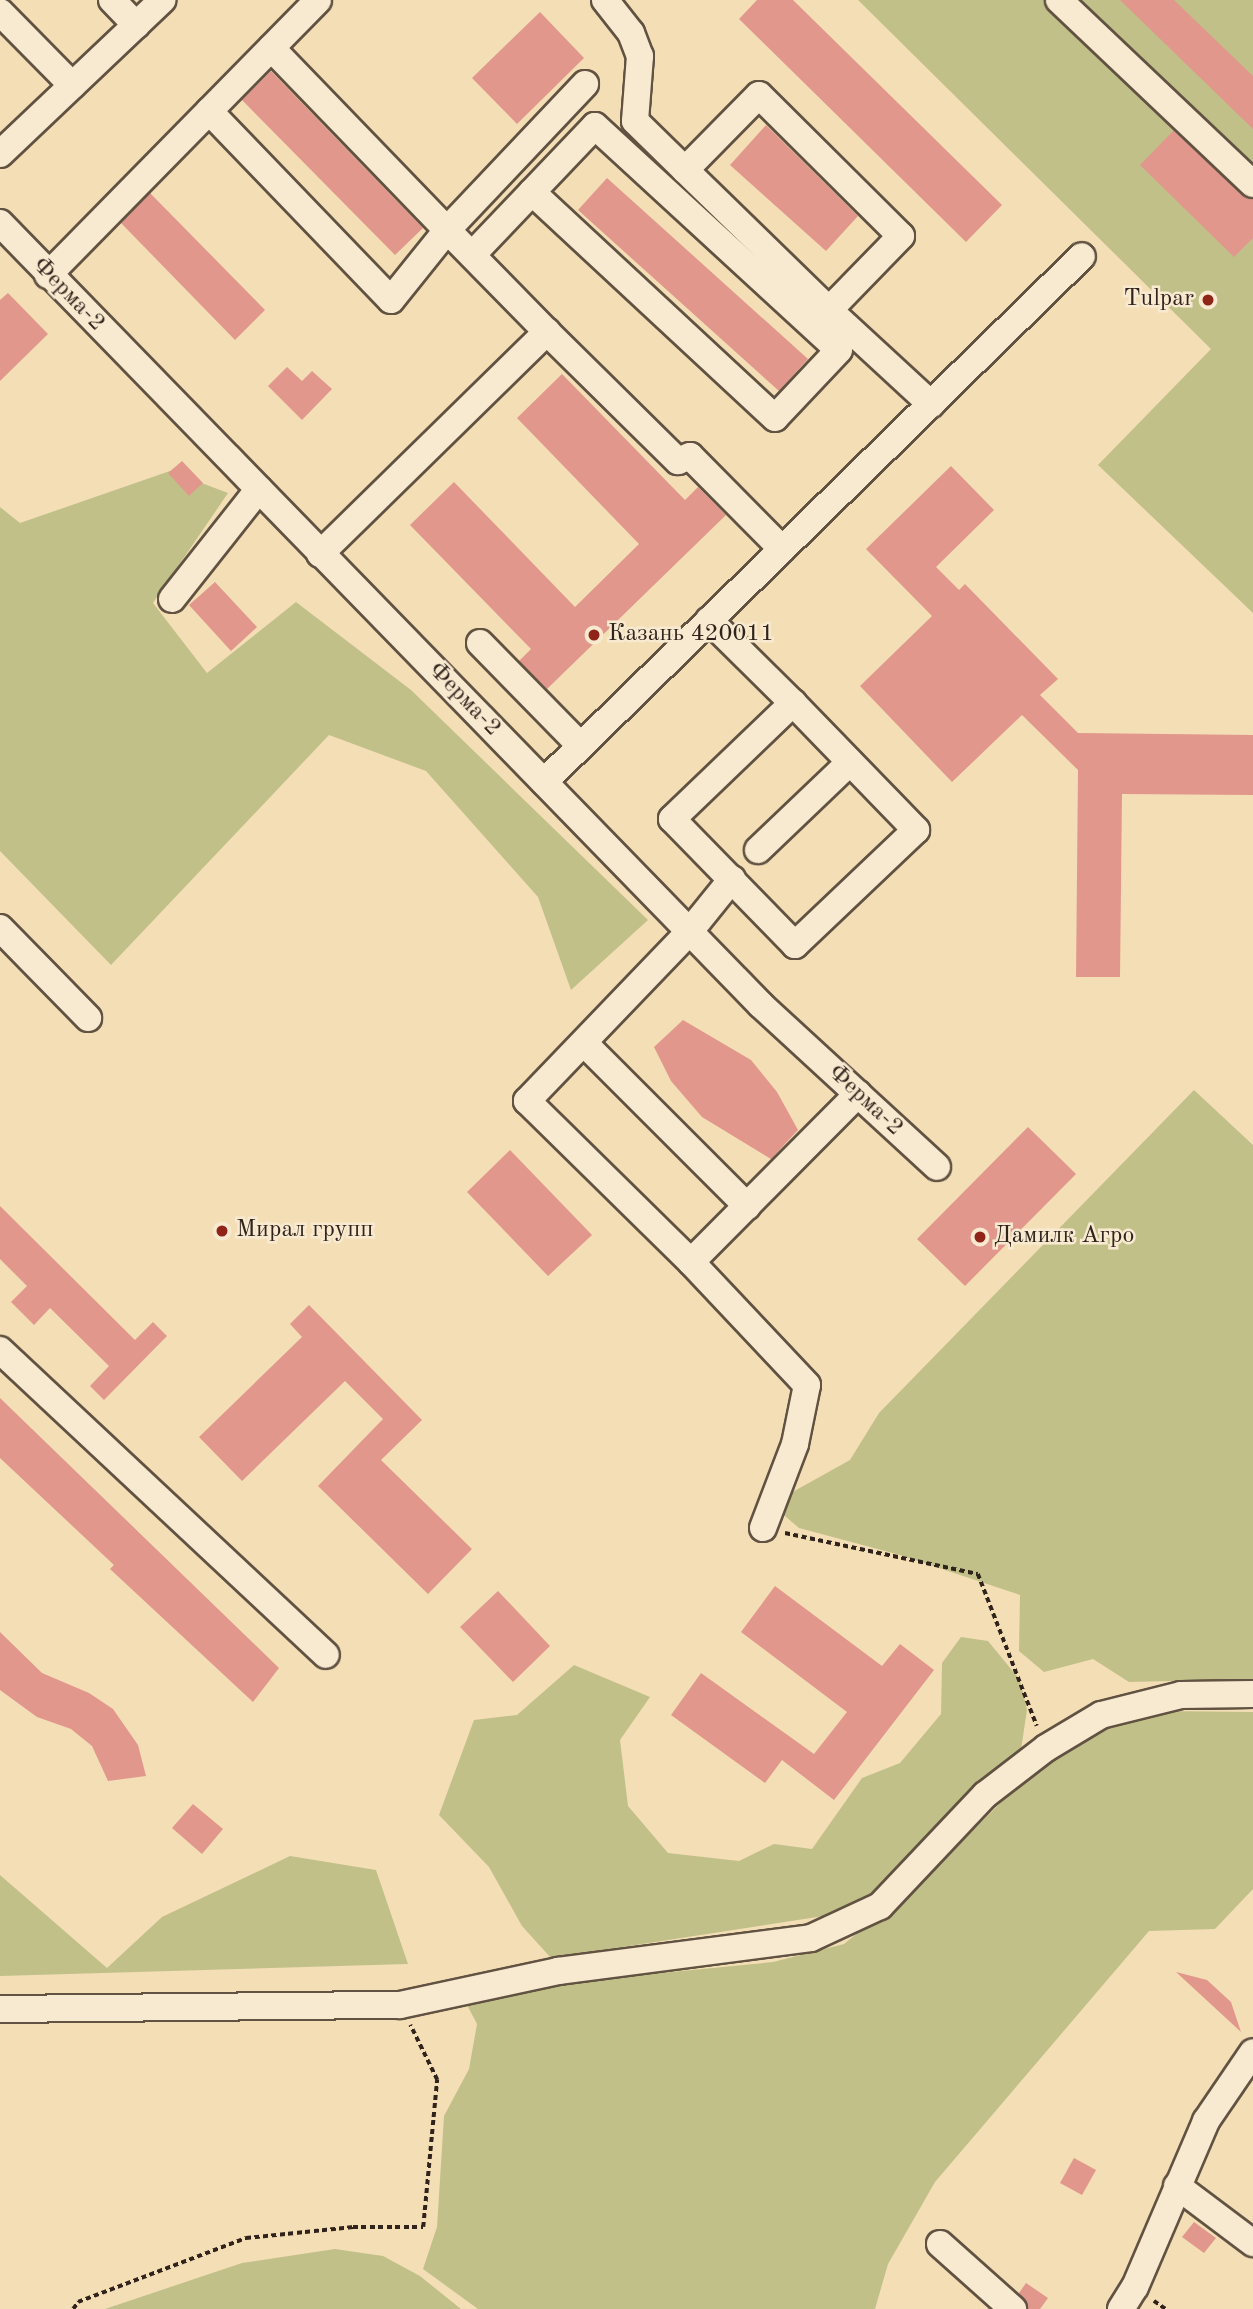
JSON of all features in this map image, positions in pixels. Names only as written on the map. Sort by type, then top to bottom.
[{"type":"street","points":[[112,0],[136,25]]},
{"type":"street","points":[[0,154],[162,0]]},
{"type":"street","points":[[47,275],[318,0]]},
{"type":"street","points":[[605,0],[631,33],[640,56],[635,121],[829,310],[931,404]]},
{"type":"street","points":[[1059,0],[1253,184]]},
{"type":"street","points":[[0,12],[72,85]]},
{"type":"street","points":[[271,48],[472,256],[678,461],[690,456],[782,549]]},
{"type":"street","points":[[209,111],[391,300],[447,230],[585,84]]},
{"type":"street","points":[[685,170],[759,96],[901,236],[829,310]]},
{"type":"street","points":[[472,256],[531,192],[595,125],[839,349],[775,418],[531,192]]},
{"type":"street","name":"Ферма-2","points":[[0,223],[47,275],[690,932],[937,1167]]},
{"type":"street","points":[[544,782],[1082,256]]},
{"type":"street","points":[[320,554],[547,332]]},
{"type":"street","points":[[172,599],[259,489]]},
{"type":"street","points":[[709,620],[793,703],[915,830],[795,945],[672,819],[793,703]]},
{"type":"street","points":[[480,643],[581,746]]},
{"type":"street","points":[[758,850],[850,762]]},
{"type":"street","points":[[732,879],[690,932],[527,1101],[691,1262],[807,1385],[796,1444],[763,1528]]},
{"type":"street","points":[[0,928],[88,1018]]},
{"type":"street","points":[[584,1043],[747,1206]]},
{"type":"street","points":[[691,1262],[858,1094]]},
{"type":"street","points":[[0,1350],[326,1654]]},
{"type":"street","points":[[0,2009],[400,2005],[558,1971],[811,1938],[880,1906],[985,1796],[1046,1748],[1101,1715],[1181,1695],[1253,1694]]},
{"type":"street","points":[[1121,2309],[1135,2287],[1206,2121],[1253,2052]]},
{"type":"street","points":[[1177,2186],[1253,2243]]},
{"type":"street","points":[[940,2244],[1013,2309]]},
{"type":"path","points":[[763,1528],[978,1574],[1046,1748]]},
{"type":"path","points":[[73,2309],[79,2302],[246,2238],[354,2227],[422,2228],[438,2080],[400,2005]]},
{"type":"shaded area","name":"Tulpar","points":[[858,0],[1253,0],[1253,613],[1098,465],[1211,349]]},
{"type":"shaded area","points":[[170,471],[228,493],[153,603],[207,673],[296,602],[411,690],[648,920],[571,990],[538,897],[426,771],[329,735],[111,965],[0,851],[0,507],[20,523]]},
{"type":"shaded area","points":[[1194,1090],[1253,1145],[1253,1679],[1129,1682],[1093,1659],[1044,1672],[1019,1651],[1020,1595],[900,1555],[799,1528],[771,1504],[850,1460],[879,1413]]},
{"type":"shaded area","points":[[961,1637],[988,1641],[1020,1680],[1027,1710],[1020,1756],[850,1912],[551,1958],[522,1926],[489,1867],[439,1815],[474,1720],[517,1715],[574,1665],[650,1697],[620,1740],[628,1806],[668,1853],[739,1861],[774,1844],[812,1849],[862,1778],[900,1763],[941,1714],[942,1663]]},
{"type":"shaded area","points":[[1164,1711],[1253,1712],[1253,1889],[1215,1929],[1149,1931],[935,2182],[888,2264],[875,2309],[478,2309],[423,2269],[437,2227],[444,2116],[469,2069],[477,2024],[466,2003],[558,1983],[773,1962],[844,1944],[928,1876],[1029,1774],[1112,1726]]},
{"type":"shaded area","points":[[290,1856],[376,1870],[408,1964],[0,1976],[0,1875],[107,1968],[162,1917]]},
{"type":"shaded area","points":[[335,2249],[383,2256],[420,2276],[461,2309],[105,2309],[242,2263]]},
{"type":"building","points":[[757,0],[793,0],[1002,205],[966,242],[739,19]]},
{"type":"building","points":[[1120,0],[1174,0],[1253,76],[1253,129]]},
{"type":"building","points":[[540,12],[584,58],[517,124],[472,78]]},
{"type":"building","points":[[271,71],[423,228],[395,255],[242,100]]},
{"type":"building","points":[[766,125],[858,216],[826,251],[730,165]]},
{"type":"building","points":[[1174,130],[1242,195],[1253,199],[1253,238],[1234,257],[1140,165]]},
{"type":"building","points":[[607,178],[808,359],[779,391],[578,210]]},
{"type":"building","points":[[150,193],[265,310],[235,340],[121,223]]},
{"type":"building","points":[[8,293],[48,334],[0,381],[0,300]]},
{"type":"building","points":[[287,367],[302,381],[312,371],[332,389],[302,420],[268,386]]},
{"type":"building","points":[[562,374],[685,500],[698,487],[726,515],[547,689],[519,661],[531,649],[410,525],[454,482],[575,607],[639,544],[517,418]]},
{"type":"building","points":[[182,461],[203,483],[189,496],[168,473]]},
{"type":"building","points":[[951,466],[994,510],[936,567],[959,590],[965,584],[1058,679],[1040,695],[1078,733],[1253,735],[1253,795],[1122,794],[1120,977],[1076,977],[1078,770],[1022,715],[952,782],[860,686],[932,616],[866,549]]},
{"type":"building","points":[[215,582],[257,627],[231,651],[189,605]]},
{"type":"building","points":[[683,1020],[751,1060],[777,1092],[798,1130],[771,1159],[702,1117],[671,1081],[654,1047]]},
{"type":"building","points":[[1028,1127],[1076,1174],[965,1286],[917,1239]]},
{"type":"building","points":[[510,1150],[592,1235],[548,1276],[467,1192]]},
{"type":"building","points":[[0,1206],[135,1340],[153,1322],[167,1336],[104,1400],[90,1386],[109,1366],[50,1308],[34,1325],[11,1302],[27,1286],[0,1259]]},
{"type":"building","points":[[309,1305],[422,1420],[381,1460],[472,1549],[428,1594],[318,1486],[383,1419],[345,1381],[242,1481],[199,1437],[302,1337],[290,1324]]},
{"type":"building","points":[[0,1398],[279,1668],[253,1702],[110,1569],[114,1565],[0,1458]]},
{"type":"building","points":[[775,1586],[882,1666],[900,1644],[934,1670],[834,1800],[782,1760],[765,1783],[671,1715],[701,1673],[814,1754],[847,1712],[741,1632]]},
{"type":"building","points":[[498,1591],[550,1646],[513,1682],[460,1627]]},
{"type":"building","points":[[0,1632],[42,1673],[89,1693],[113,1709],[138,1745],[146,1776],[108,1781],[92,1746],[71,1729],[37,1717],[0,1690]]},
{"type":"building","points":[[193,1804],[223,1829],[202,1854],[172,1828]]},
{"type":"building","points":[[1176,1972],[1207,1980],[1231,2002],[1241,2032]]},
{"type":"building","points":[[1074,2158],[1096,2170],[1082,2195],[1060,2183]]},
{"type":"building","points":[[1194,2222],[1216,2238],[1204,2253],[1182,2237]]},
{"type":"building","points":[[1026,2283],[1048,2298],[1040,2309],[1028,2309],[1019,2293]]},
{"type":"place","name":"Tulpar","points":[[1208,300]]},
{"type":"place","name":"Казань 420011","points":[[594,635]]},
{"type":"place","name":"Мирал групп","points":[[222,1231]]},
{"type":"place","name":"Дамилк Агро","points":[[980,1237]]}]
